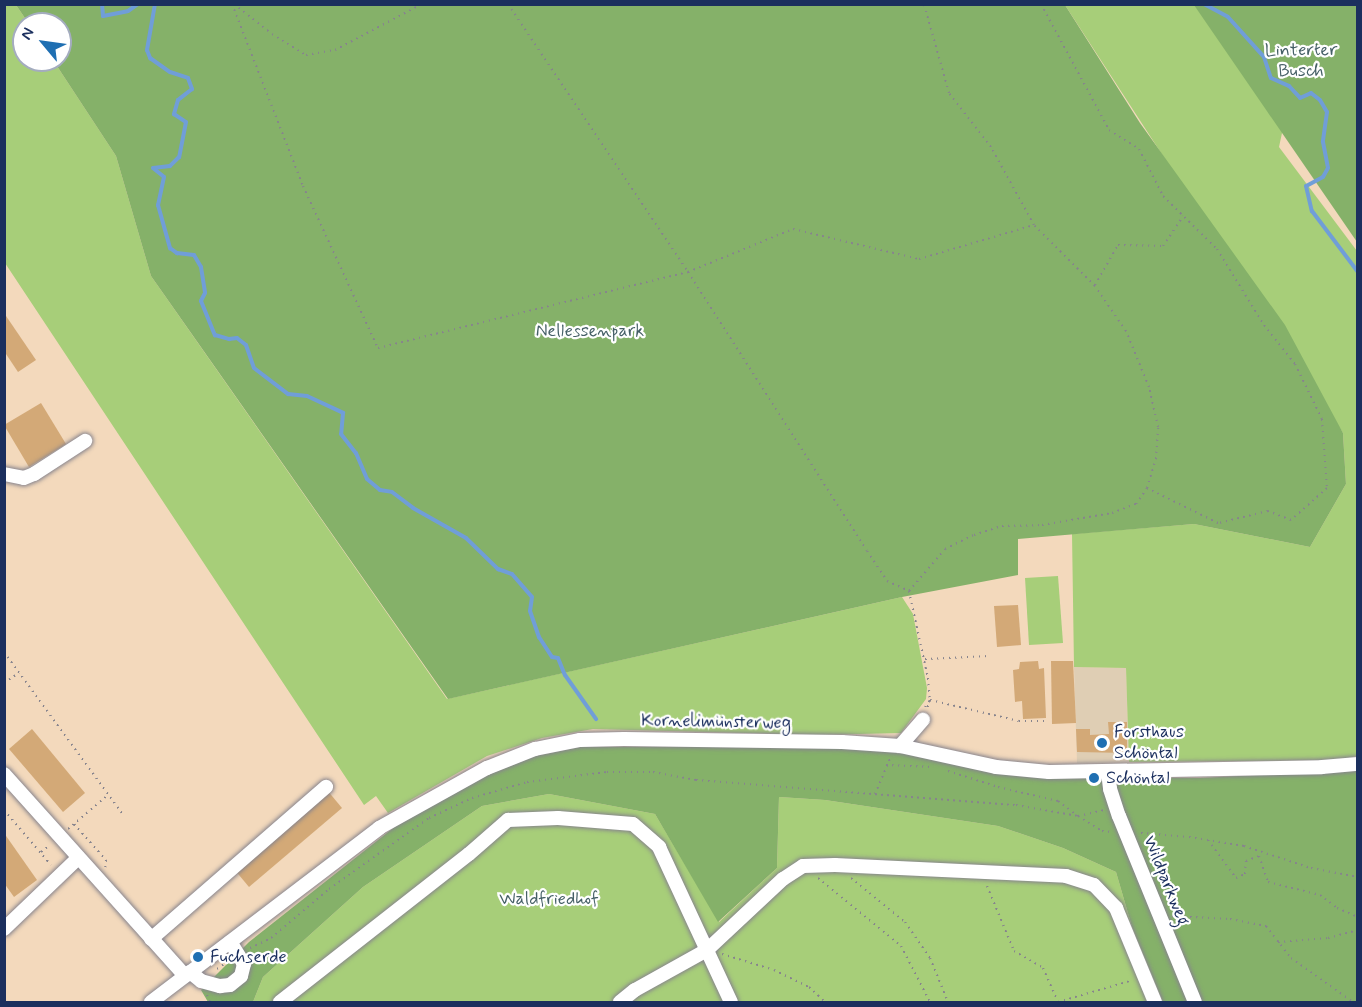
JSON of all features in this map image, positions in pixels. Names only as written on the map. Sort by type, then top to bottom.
[{"type":"street","points":[[4,474],[24,478],[34,474],[85,441]]},
{"type":"street","points":[[900,747],[922,717]]},
{"type":"street","name":"Kornelimünsterweg","points":[[151,1002],[192,977],[230,942],[379,828],[487,768],[535,749],[580,740],[843,742],[900,747],[1023,771],[1108,772],[1358,764]]},
{"type":"street","name":"Wildparkweg","points":[[1108,772],[1117,808],[1195,1002]]},
{"type":"street","points":[[4,774],[151,939],[192,977],[220,986],[230,985],[241,976],[244,964],[230,942]]},
{"type":"street","points":[[151,939],[326,787]]},
{"type":"street","points":[[280,1002],[469,854],[508,820],[558,818],[633,824],[659,847],[731,1002]]},
{"type":"street","points":[[7,921],[78,858]]},
{"type":"street","points":[[620,1002],[635,990],[707,950],[751,906],[783,879],[803,866],[835,865],[1066,876],[1094,885],[1116,908],[1155,1002]]},
{"type":"path","points":[[233,4],[272,34],[306,55],[335,51],[422,4]]},
{"type":"path","points":[[233,4],[303,186],[378,348],[688,272],[794,229],[919,259],[1034,225]]},
{"type":"path","points":[[508,4],[688,272],[873,561],[887,581],[909,591]]},
{"type":"path","points":[[909,591],[945,549],[974,535],[1002,526],[1042,525],[1112,513],[1136,504],[1148,488],[1156,459],[1158,427],[1149,387],[1126,331],[1095,286],[1034,225],[991,147],[949,93],[924,4]]},
{"type":"path","points":[[1041,4],[1109,130],[1139,149],[1163,196],[1217,249],[1264,326],[1295,364],[1322,419],[1327,488],[1291,520],[1268,511],[1218,523],[1148,488]]},
{"type":"path","points":[[1095,286],[1118,246],[1163,246],[1183,216]]},
{"type":"path","points":[[909,591],[925,659],[930,700],[922,717]]},
{"type":"path","points":[[4,652],[122,813]]},
{"type":"path","points":[[925,659],[989,656]]},
{"type":"path","points":[[4,683],[19,673]]},
{"type":"path","points":[[922,717],[930,700]]},
{"type":"path","points":[[930,700],[1019,721],[1049,721]]},
{"type":"path","points":[[875,794],[886,765],[900,747]]},
{"type":"path","points":[[886,765],[901,764],[940,768],[998,787],[1058,801],[1102,831],[1208,840],[1244,846],[1311,868],[1358,877]]},
{"type":"path","points":[[192,977],[270,938],[338,883],[429,818],[472,798],[527,782],[607,772],[653,772],[696,780],[1016,805],[1078,816],[1117,808]]},
{"type":"path","points":[[41,852],[108,795]]},
{"type":"path","points":[[4,810],[60,875]]},
{"type":"path","points":[[74,824],[106,860],[104,886]]},
{"type":"path","points":[[1208,840],[1236,878],[1245,874],[1246,861],[1259,856],[1269,882],[1320,895],[1337,908],[1358,917]]},
{"type":"path","points":[[835,865],[905,922],[930,958],[948,1002]]},
{"type":"path","points":[[803,866],[901,946],[930,1002]]},
{"type":"path","points":[[982,872],[1014,951],[1043,968],[1058,1002],[1144,976]]},
{"type":"path","points":[[1160,916],[1190,916],[1266,926],[1291,958],[1353,1002]]},
{"type":"path","points":[[1278,942],[1328,938],[1358,930]]},
{"type":"path","points":[[707,950],[774,970],[809,987],[825,1002]]},
{"type":"shaded area","points":[[1074,667],[1126,668],[1129,762],[1077,763]]},
{"type":"green space","points":[[4,5],[16,5],[21,12],[12,12],[12,72],[61,72],[116,156],[151,276],[447,699],[902,597],[913,614],[927,688],[926,699],[901,733],[816,735],[593,729],[542,738],[487,756],[388,813],[376,796],[364,805],[5,263]]},
{"type":"green space","name":"Nellessenpark","points":[[16,5],[1065,5],[1140,123],[1285,325],[1343,433],[1346,484],[1310,547],[1194,524],[1018,539],[1018,575],[902,597],[448,699],[151,276],[116,156],[61,72],[72,72],[72,12],[21,12]]},
{"type":"green space","points":[[1065,5],[1205,5],[1288,105],[1279,147],[1357,251],[1357,756],[1339,760],[1129,762],[1126,668],[1074,667],[1072,534],[1194,524],[1310,547],[1346,484],[1343,433]]},
{"type":"green space","name":"Linterter Busch","points":[[1194,5],[1357,5],[1357,242]]},
{"type":"green space","points":[[1058,576],[1063,643],[1029,645],[1025,578]]},
{"type":"green space","points":[[833,746],[894,751],[1056,777],[1200,778],[1357,770],[1357,1002],[1163,1002],[1132,927],[1116,872],[1063,848],[998,826],[825,800],[779,797],[777,868],[718,922],[655,814],[549,794],[482,806],[363,887],[263,977],[253,1002],[208,1002],[201,990],[249,942],[397,825],[487,775],[535,756],[580,747]]},
{"type":"green space","name":"Waldfriedhof","points":[[549,794],[655,814],[719,922],[777,868],[779,797],[825,800],[998,826],[1063,848],[1116,872],[1132,927],[1163,1002],[253,1002],[263,977],[363,887],[482,806]]},
{"type":"building","points":[[4,313],[36,360],[18,372],[4,351]]},
{"type":"building","points":[[41,403],[66,444],[29,467],[4,425]]},
{"type":"building","points":[[1018,605],[1021,645],[997,647],[994,606]]},
{"type":"building","points":[[1038,661],[1039,669],[1044,668],[1046,718],[1023,719],[1022,701],[1015,702],[1013,670],[1019,669],[1020,662]]},
{"type":"building","points":[[1051,661],[1073,661],[1076,723],[1052,724]]},
{"type":"building","name":"Forsthaus Schöntal","points":[[1108,722],[1127,722],[1127,753],[1077,752],[1076,729],[1090,729],[1090,735],[1109,734]]},
{"type":"building","points":[[32,729],[85,793],[63,812],[9,749]]},
{"type":"building","points":[[327,790],[342,808],[249,887],[234,869]]},
{"type":"building","points":[[4,833],[37,880],[14,897],[4,883]]},
{"type":"waterway","points":[[102,4],[103,16],[128,11],[138,4]]},
{"type":"waterway","points":[[155,4],[147,50],[150,58],[170,72],[188,78],[192,89],[178,100],[174,114],[186,122],[179,157],[170,166],[153,168],[164,177],[158,205],[170,248],[177,253],[194,255],[201,267],[205,293],[201,301],[215,335],[229,339],[237,338],[246,345],[254,368],[288,394],[307,396],[343,413],[341,434],[356,453],[367,479],[380,490],[392,492],[413,508],[466,538],[498,569],[512,574],[532,597],[530,611],[539,637],[552,657],[558,658],[565,675],[596,719]]},
{"type":"waterway","points":[[1204,4],[1228,17],[1264,57],[1271,78],[1289,86],[1300,98],[1311,93],[1320,100],[1327,112],[1323,142],[1328,168],[1323,177],[1306,186],[1312,211],[1358,272]]},
{"type":"place","name":"Forsthaus Schöntal","points":[[1102,743]]},
{"type":"place","name":"Schöntal","points":[[1094,778]]},
{"type":"place","name":"Fuchserde","points":[[198,957]]}]
